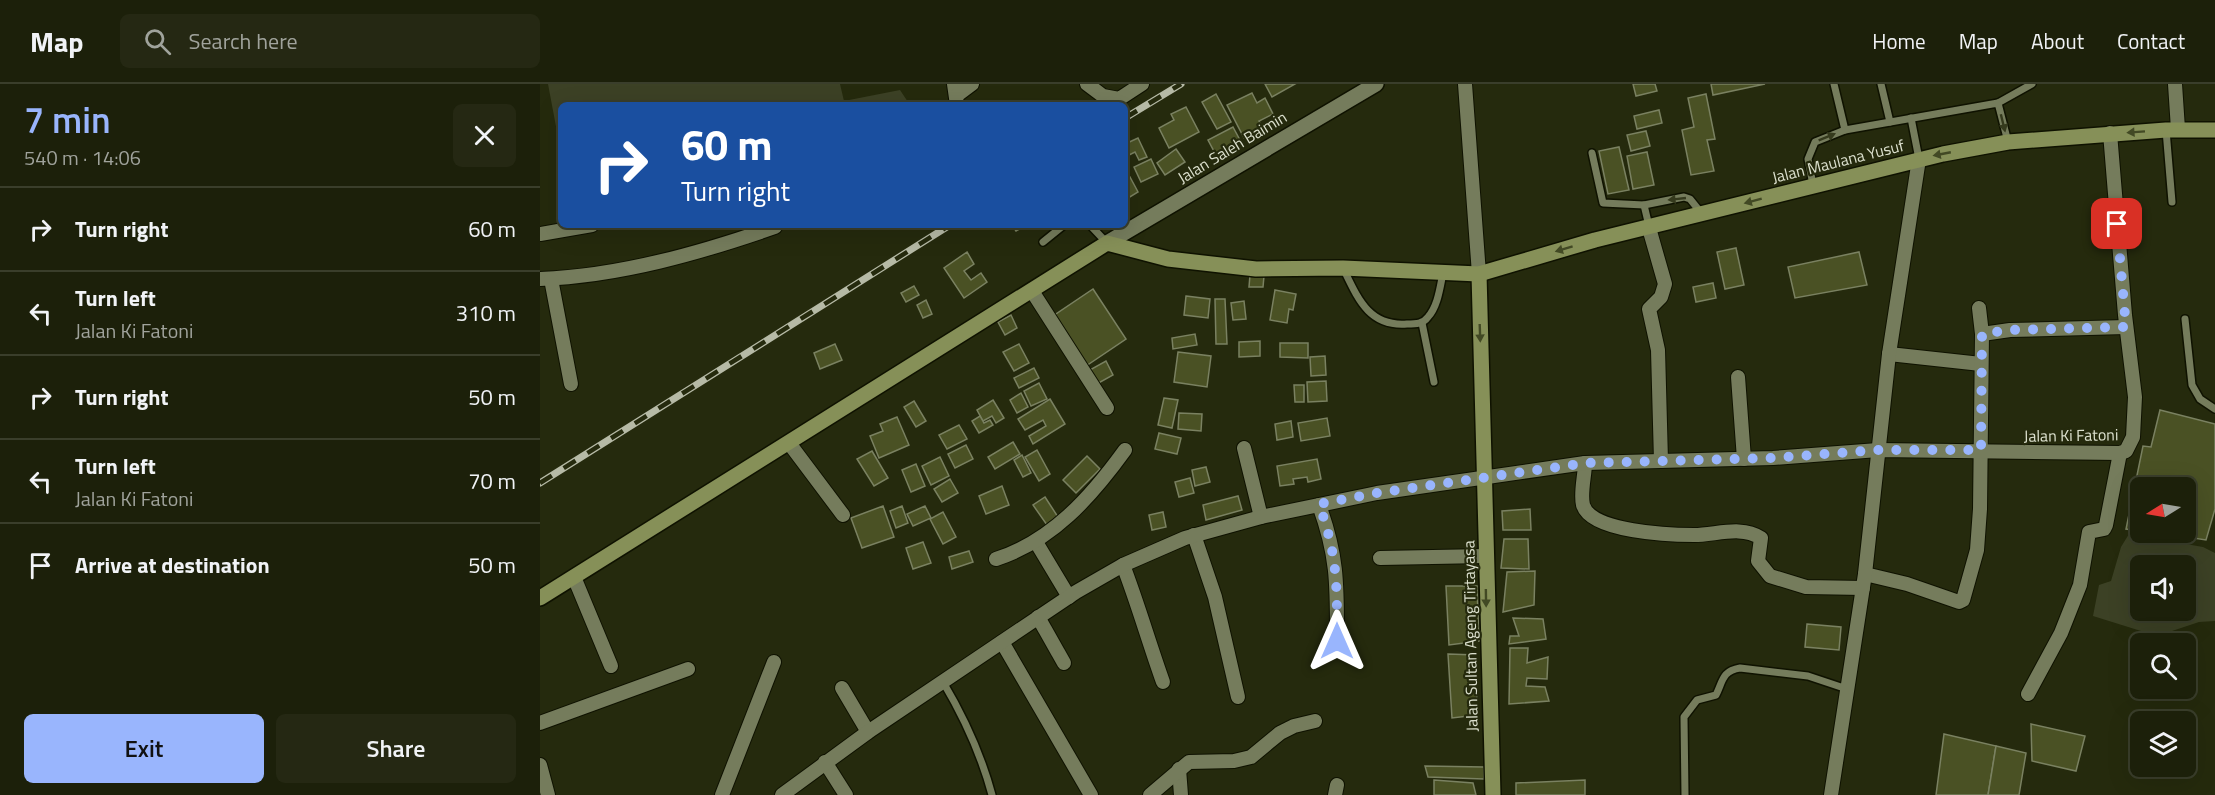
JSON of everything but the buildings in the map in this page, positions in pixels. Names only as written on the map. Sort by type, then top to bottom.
[{"type":"main road","name":"Jalan Maulana Yusuf","points":[[1107,243],[1168,259],[1256,269],[1343,268],[1479,274],[1595,240],[1919,159],[2008,142],[2110,133],[2215,130]]},
{"type":"main road","points":[[540,598],[1107,243]]},
{"type":"main road","name":"Jalan Sultan Ageng Tirtayasa","points":[[1479,274],[1493,795]]},
{"type":"street","points":[[955,95],[972,84]]},
{"type":"street","points":[[1087,84],[1103,96],[1112,99],[1119,99],[1143,84]]},
{"type":"street","name":"Jalan Saleh Baimin","points":[[1107,243],[1376,84]]},
{"type":"street","points":[[1465,84],[1479,274]]},
{"type":"street","points":[[2172,130],[2175,84]]},
{"type":"street","name":"Jalan Ki Fatoni","points":[[782,795],[868,732],[1038,617],[1123,565],[1194,535],[1261,517],[1319,504],[1586,463],[1744,459],[1878,450],[2120,453],[2130,445],[2135,397],[2126,327],[2110,133]]},
{"type":"street","points":[[1831,795],[1864,581],[1889,354],[1919,159]]},
{"type":"street","points":[[540,234],[575,228]]},
{"type":"street","points":[[571,384],[546,279],[676,258],[773,228]]},
{"type":"street","points":[[1649,228],[1665,284],[1661,297],[1649,309],[1658,350],[1660,461]]},
{"type":"street","points":[[1032,291],[1107,408]]},
{"type":"street","points":[[1586,463],[1583,505],[1593,518],[1632,531],[1653,533],[1696,535],[1751,532],[1761,538],[1758,561],[1770,576],[1806,587],[1864,581],[1907,584],[1959,602],[1963,600],[1977,550],[1982,334],[1979,308]]},
{"type":"street","points":[[1982,334],[2010,330],[2126,327]]},
{"type":"street","points":[[1889,354],[1981,364]]},
{"type":"street","points":[[1738,378],[1744,459]]},
{"type":"street","points":[[789,443],[843,515]]},
{"type":"street","points":[[1244,448],[1261,517]]},
{"type":"street","points":[[996,560],[1021,551],[1036,542],[1076,511],[1125,450]]},
{"type":"street","points":[[2028,694],[2061,633],[2079,585],[2089,532],[2104,530],[2106,525],[2120,453]]},
{"type":"street","points":[[1319,504],[1331,539],[1336,567],[1337,641]]},
{"type":"street","points":[[1194,535],[1215,597],[1238,698]]},
{"type":"street","points":[[1036,542],[1070,597]]},
{"type":"street","points":[[1380,558],[1485,556]]},
{"type":"street","points":[[1123,565],[1140,608],[1163,682]]},
{"type":"street","points":[[574,577],[611,666]]},
{"type":"street","points":[[1038,617],[1064,663]]},
{"type":"street","points":[[1002,642],[1091,795]]},
{"type":"street","points":[[722,795],[774,662]]},
{"type":"street","points":[[540,723],[688,669]]},
{"type":"street","points":[[842,688],[868,732]]},
{"type":"street","points":[[1150,795],[1179,769],[1193,761],[1234,760],[1251,757],[1280,733],[1315,721]]},
{"type":"street","points":[[825,762],[846,795]]},
{"type":"street","points":[[540,765],[548,795]]},
{"type":"street","points":[[1179,769],[1181,795]]},
{"type":"lane","points":[[1834,84],[1845,130]]},
{"type":"lane","points":[[1881,84],[1890,122]]},
{"type":"lane","points":[[1813,185],[1808,159],[1815,142],[1845,130],[1998,103],[2032,84]]},
{"type":"lane","points":[[1998,103],[2008,142]]},
{"type":"lane","points":[[1911,118],[1919,159]]},
{"type":"lane","points":[[2172,130],[2172,202]]},
{"type":"lane","points":[[1592,153],[1603,203],[1644,205],[1684,197],[1690,199],[1702,214]]},
{"type":"lane","points":[[1644,205],[1649,228]]},
{"type":"lane","points":[[1043,242],[1060,228]]},
{"type":"lane","points":[[1093,228],[1107,243]]},
{"type":"lane","points":[[1343,268],[1361,304],[1373,316],[1389,325],[1422,323]]},
{"type":"lane","points":[[1434,382],[1422,323],[1434,307],[1443,273]]},
{"type":"lane","points":[[2186,319],[2192,385],[2200,399],[2215,409]]},
{"type":"lane","points":[[1684,795],[1684,717],[1697,700],[1716,695],[1724,675],[1731,670],[1740,668],[1808,676],[1847,689]]},
{"type":"lane","points":[[943,682],[967,722],[984,764],[992,795]]},
{"type":"green space","points":[[548,84],[840,84],[844,101],[900,90],[908,102],[558,102],[558,137]]},
{"type":"green space","points":[[2129,534],[2130,543],[2180,543],[2203,547],[2215,553],[2215,621],[2199,622],[2166,633],[2147,633],[2093,616],[2099,585],[2111,581],[2121,547]]},
{"type":"railway","points":[[1128,116],[1181,84]]},
{"type":"railway","points":[[540,483],[945,228]]},
{"type":"route","points":[[1337,641],[1336,567],[1331,539],[1319,504],[1377,493],[1586,463],[1773,458],[1878,450],[1981,450],[1982,334],[2010,330],[2126,327],[2117,224]]}]
